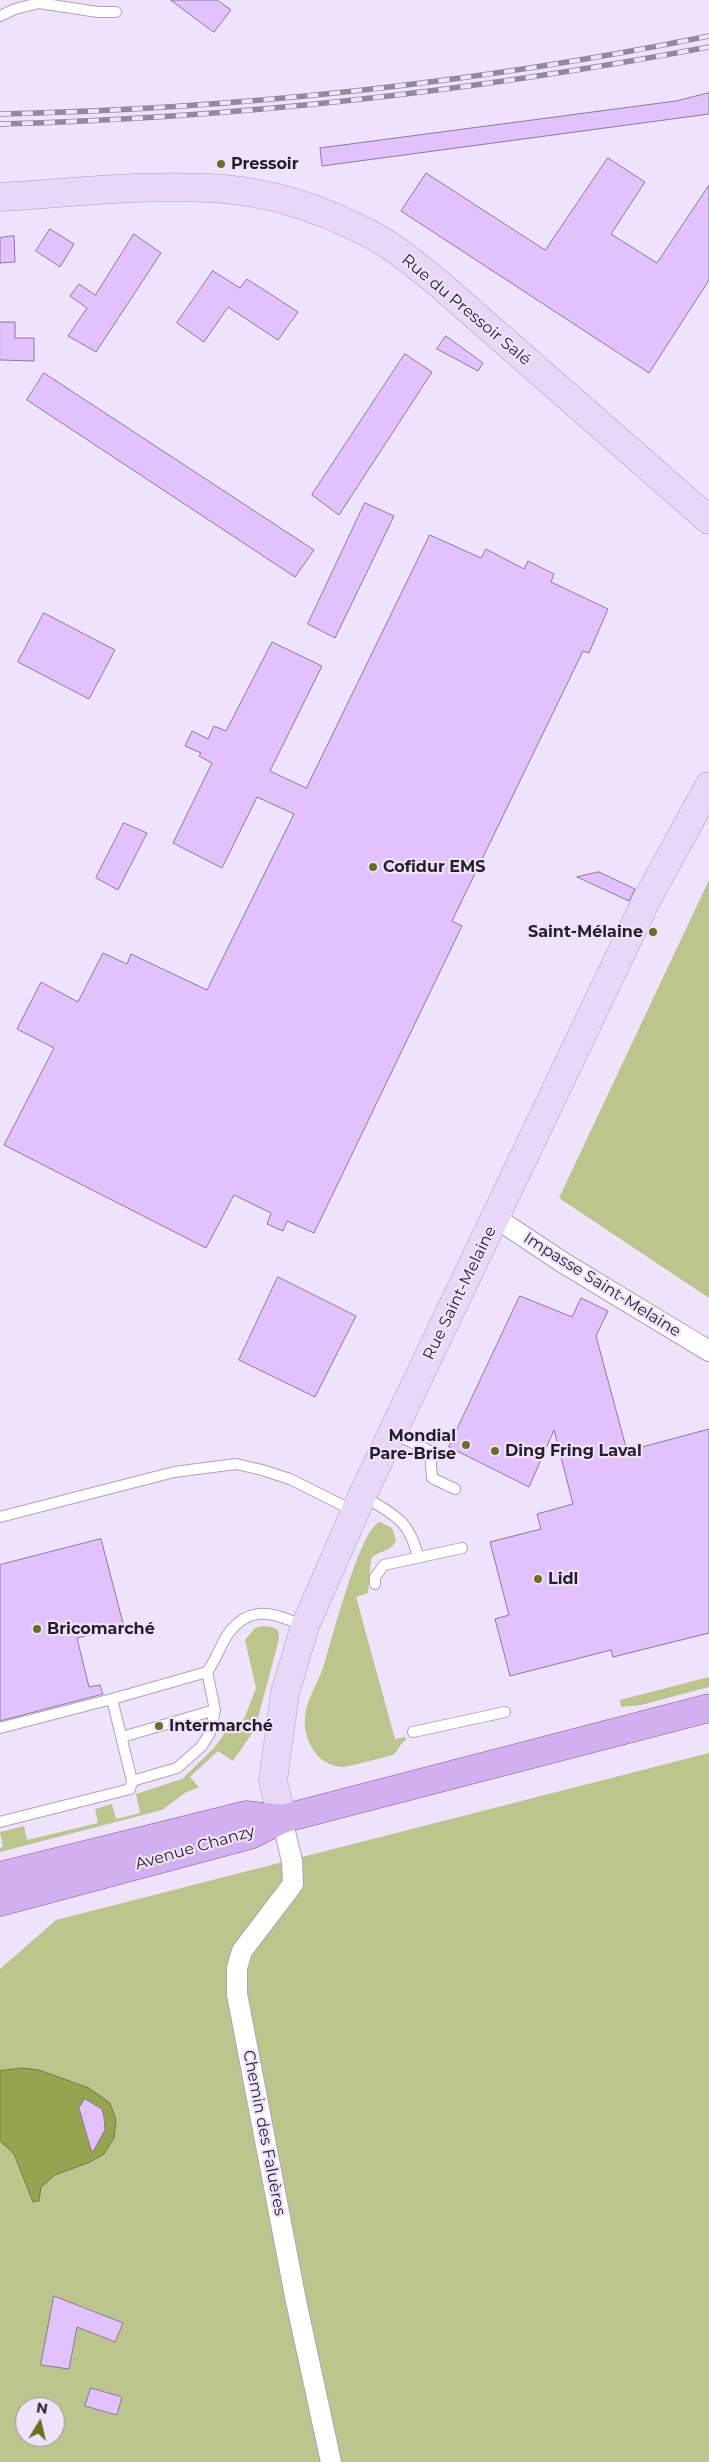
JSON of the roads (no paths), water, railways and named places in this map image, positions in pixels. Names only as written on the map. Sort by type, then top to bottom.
[{"type":"main road","name":"Rue du Pressoir Salé","points":[[0,197],[124,190],[225,189],[287,201],[363,230],[405,257],[437,282],[709,520]]},
{"type":"main road","name":"Rue Saint-Melaine","points":[[282,1819],[273,1780],[285,1693],[306,1626],[358,1504],[647,899],[709,786]]},
{"type":"main road","points":[[282,1819],[709,1708]]},
{"type":"main road","name":"Avenue Chanzy","points":[[0,1876],[246,1815],[282,1819]]},
{"type":"main road","name":"Avenue Chanzy","points":[[0,1902],[250,1835],[282,1819]]},
{"type":"street","name":"Impasse Saint-Melaine","points":[[496,1218],[562,1262],[709,1350]]},
{"type":"street","name":"Chemin des Faluères","points":[[282,1819],[292,1861],[293,1884],[242,1951],[237,1968],[237,1994],[296,2301],[331,2462]]},
{"type":"lane","points":[[0,16],[15,9],[39,3],[98,12],[116,12]]},
{"type":"lane","points":[[392,1433],[430,1451],[432,1478],[455,1489]]},
{"type":"lane","points":[[0,1517],[174,1472],[236,1464],[290,1479],[398,1518],[410,1530],[418,1558]]},
{"type":"lane","points":[[375,1584],[375,1577],[384,1565],[462,1548]]},
{"type":"lane","points":[[132,1781],[177,1768],[195,1752],[210,1733],[215,1710],[207,1672],[228,1635],[238,1624],[259,1613],[274,1613],[306,1626]]},
{"type":"lane","points":[[0,1728],[207,1672]]},
{"type":"lane","points":[[0,1822],[130,1789],[132,1781],[112,1699]]},
{"type":"lane","points":[[122,1737],[215,1710]]},
{"type":"lane","points":[[413,1732],[505,1712]]},
{"type":"railway","points":[[0,114],[178,106],[356,91],[534,67],[622,53],[709,36]]},
{"type":"railway","points":[[0,124],[178,116],[356,100],[533,77],[709,47]]},
{"type":"place","name":"Pressoir","points":[[221,164]]},
{"type":"place","name":"Cofidur EMS","points":[[373,867]]},
{"type":"place","name":"Saint-Mélaine","points":[[653,932]]},
{"type":"place","name":"Mondial Pare-Brise","points":[[466,1445]]},
{"type":"place","name":"Ding Fring Laval","points":[[495,1451]]},
{"type":"place","name":"Lidl","points":[[538,1579]]},
{"type":"place","name":"Bricomarché","points":[[37,1629]]},
{"type":"place","name":"Intermarché","points":[[159,1726]]}]
